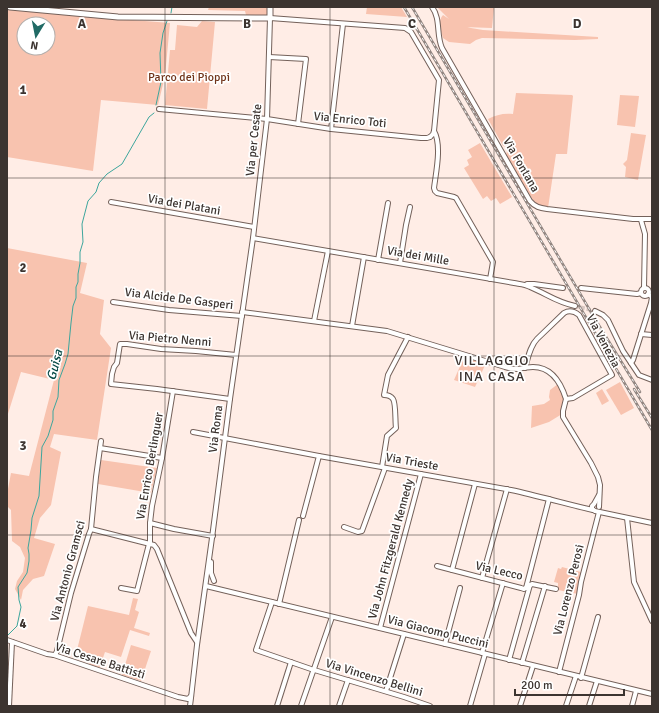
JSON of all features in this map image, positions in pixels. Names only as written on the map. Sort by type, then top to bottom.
[{"type":"street","points":[[10,7],[136,18],[270,18],[405,28],[413,34],[439,80],[434,131],[430,137],[438,142]]},
{"type":"street","name":"Via per Cesate","points":[[248,275],[267,119],[270,7]]},
{"type":"street","name":"Via Fontana","points":[[432,7],[438,19],[438,36],[440,45],[533,204],[537,207],[547,209],[652,220]]},
{"type":"street","points":[[331,129],[343,24]]},
{"type":"street","points":[[269,56],[306,59],[298,124]]},
{"type":"street","name":"Via Enrico Toti","points":[[159,109],[267,119],[331,129],[421,138],[430,137]]},
{"type":"street","points":[[434,131],[439,147],[435,191],[437,193],[454,197],[458,202],[493,262],[490,279]]},
{"type":"street","name":"Via dei Platani","points":[[111,202],[254,227]]},
{"type":"street","points":[[378,260],[388,203]]},
{"type":"street","points":[[400,263],[410,207]]},
{"type":"street","points":[[641,220],[645,234],[644,288],[641,293]]},
{"type":"street","name":"Via dei Mille","points":[[253,238],[525,285],[556,300],[575,306]]},
{"type":"street","points":[[314,321],[328,251]]},
{"type":"street","points":[[352,326],[364,257]]},
{"type":"street","name":"Via Roma","points":[[190,701],[197,642],[210,559],[230,398],[248,275]]},
{"type":"street","points":[[525,285],[534,284],[563,288]]},
{"type":"street","points":[[581,288],[637,294],[641,293],[645,296],[651,296]]},
{"type":"street","points":[[631,363],[641,334],[651,296],[648,290],[644,288]]},
{"type":"street","name":"Via Alcide De Gasperi","points":[[113,302],[169,310],[242,314],[314,321],[387,331],[498,365],[516,369],[525,368]]},
{"type":"street","points":[[595,310],[608,320],[619,344],[639,375],[652,380]]},
{"type":"street","name":"Via Venezia","points":[[525,368],[534,342],[537,339],[564,313],[570,311],[579,315],[612,375],[573,398],[566,399]]},
{"type":"street","points":[[641,334],[652,335]]},
{"type":"street","points":[[344,527],[358,532],[362,531],[383,467],[387,437],[388,434],[396,428],[395,404],[393,398],[384,395],[388,375],[408,337]]},
{"type":"street","name":"Via Pietro Nenni","points":[[173,391],[111,384],[114,367],[117,363],[120,344],[236,355]]},
{"type":"street","points":[[525,368],[532,367],[548,370],[558,381],[566,399]]},
{"type":"street","points":[[173,391],[230,398]]},
{"type":"street","name":"Via Enrico Berlinguer","points":[[121,588],[137,591],[149,544],[154,493],[162,458],[173,391]]},
{"type":"street","name":"Via Lorenzo Perosi","points":[[559,672],[581,582],[601,511],[600,485],[597,474],[563,417],[566,399]]},
{"type":"street","name":"Via Trieste","points":[[193,432],[538,495],[586,508],[593,507],[601,511]]},
{"type":"street","points":[[224,445],[234,439]]},
{"type":"street","name":"Via Antonio Gramsci","points":[[54,655],[57,651],[71,593],[89,534],[92,529],[96,477],[101,441]]},
{"type":"street","points":[[100,448],[162,458]]},
{"type":"street","points":[[303,516],[319,456]]},
{"type":"street","name":"Via John Fitzgerald Kennedy","points":[[380,628],[421,474]]},
{"type":"street","points":[[452,570],[475,484]]},
{"type":"street","points":[[482,578],[507,489]]},
{"type":"street","points":[[593,507],[600,492]]},
{"type":"street","points":[[526,588],[549,499]]},
{"type":"street","points":[[601,511],[652,523]]},
{"type":"street","points":[[627,518],[634,582],[652,621]]},
{"type":"street","points":[[279,604],[299,520]]},
{"type":"street","points":[[150,523],[213,536]]},
{"type":"street","points":[[92,529],[153,544],[157,549],[191,633],[197,642]]},
{"type":"street","points":[[210,559],[212,563],[211,573],[214,581]]},
{"type":"street","name":"Via Lecco","points":[[437,566],[520,588],[526,588],[530,585],[545,586],[556,589]]},
{"type":"street","points":[[207,575],[220,589]]},
{"type":"street","points":[[470,706],[503,583]]},
{"type":"street","points":[[509,660],[530,585]]},
{"type":"street","name":"Via Giacomo Puccini","points":[[206,586],[652,694]]},
{"type":"street","points":[[522,663],[545,586]]},
{"type":"street","points":[[445,644],[460,588]]},
{"type":"street","name":"Via Vincenzo Bellini","points":[[272,602],[256,650],[313,670],[386,691],[430,706]]},
{"type":"street","points":[[300,706],[332,617]]},
{"type":"street","points":[[582,678],[598,617]]},
{"type":"street","points":[[386,691],[404,634]]},
{"type":"street","points":[[9,641],[9,706]]},
{"type":"street","name":"Via Cesare Battisti","points":[[9,641],[190,701]]},
{"type":"street","points":[[277,706],[291,662]]},
{"type":"street","points":[[520,706],[533,666]]},
{"type":"street","points":[[566,706],[576,676]]},
{"type":"street","points":[[339,706],[348,680]]},
{"type":"street","points":[[589,706],[597,681]]},
{"type":"street","points":[[632,706],[636,691]]},
{"type":"green space","points":[[209,7],[267,7],[267,15],[246,15],[245,11],[208,10]]},
{"type":"green space","points":[[367,7],[401,7],[407,17],[366,14]]},
{"type":"green space","points":[[437,7],[494,7],[492,28],[465,27],[483,30],[598,37],[598,39],[482,38],[470,44],[449,42],[443,38],[440,21],[443,15],[449,19]]},
{"type":"green space","points":[[7,10],[170,23],[165,76],[158,105],[101,100],[93,171],[7,157]]},
{"type":"green space","name":"Parco dei Pioppi","points":[[202,21],[215,22],[207,109],[165,105],[170,50],[175,50],[177,25],[197,27]]},
{"type":"green space","points":[[516,93],[573,96],[567,154],[556,154],[548,208],[538,204],[531,197],[506,155],[508,147],[503,146],[488,119],[494,116],[513,114]]},
{"type":"green space","points":[[620,95],[639,96],[635,127],[617,125]]},
{"type":"green space","points":[[631,133],[646,135],[638,180],[625,177],[626,167],[623,164],[627,160]]},
{"type":"green space","points":[[480,143],[512,197],[500,204],[496,198],[491,201],[487,196],[483,199],[464,168],[469,165],[467,160],[472,157],[468,150]]},
{"type":"green space","points":[[7,248],[87,263],[80,293],[104,300],[100,334],[111,348],[97,440],[54,434],[50,447],[61,452],[51,505],[40,518],[34,538],[55,544],[44,576],[33,579],[23,590],[21,600],[15,589],[17,581],[23,572],[25,558],[20,547],[12,541],[11,510],[7,506],[7,491],[11,473],[29,476],[54,380],[21,372],[7,417]]},
{"type":"green space","points":[[465,355],[487,361],[475,387],[454,380]]},
{"type":"green space","points":[[620,382],[634,408],[621,415],[606,390]]},
{"type":"green space","points":[[558,384],[565,397],[562,414],[549,422],[531,428],[532,406],[544,404],[550,400],[550,390]]},
{"type":"green space","points":[[602,389],[609,401],[602,405],[596,393]]},
{"type":"green space","points":[[101,460],[157,468],[151,493],[98,484]]},
{"type":"green space","points":[[562,567],[581,572],[578,594],[558,590],[558,583],[554,582],[558,568],[561,569]]},
{"type":"green space","points":[[133,598],[138,599],[135,610],[139,612],[134,628],[150,633],[149,636],[130,630],[121,657],[105,652],[99,669],[89,665],[92,656],[77,650],[88,606],[129,615]]},
{"type":"green space","points":[[131,645],[151,651],[141,681],[122,675]]},
{"type":"waterway","name":"Guisa","points":[[171,13],[172,7]]},
{"type":"waterway","name":"Guisa","points":[[156,105],[161,82],[160,53],[163,33],[167,21]]},
{"type":"waterway","name":"Guisa","points":[[7,636],[17,626],[21,607],[18,587],[27,573],[29,561],[28,548],[32,518],[39,496],[42,447],[48,436],[53,420],[53,411],[58,397],[59,380],[68,354],[73,306],[76,298],[76,287],[78,282],[80,252],[83,242],[82,224],[88,201],[96,192],[99,183],[107,174],[122,164],[149,117],[154,113]]},
{"type":"tunnel","points":[[575,306],[595,311]]},
{"type":"railway","points":[[404,7],[652,430]]},
{"type":"railway","points":[[412,7],[595,319],[640,392]]},
{"type":"railway","points":[[634,389],[652,418]]},
{"type":"district","name":"VILLAGGIO INA CASA","points":[[492,368]]}]
